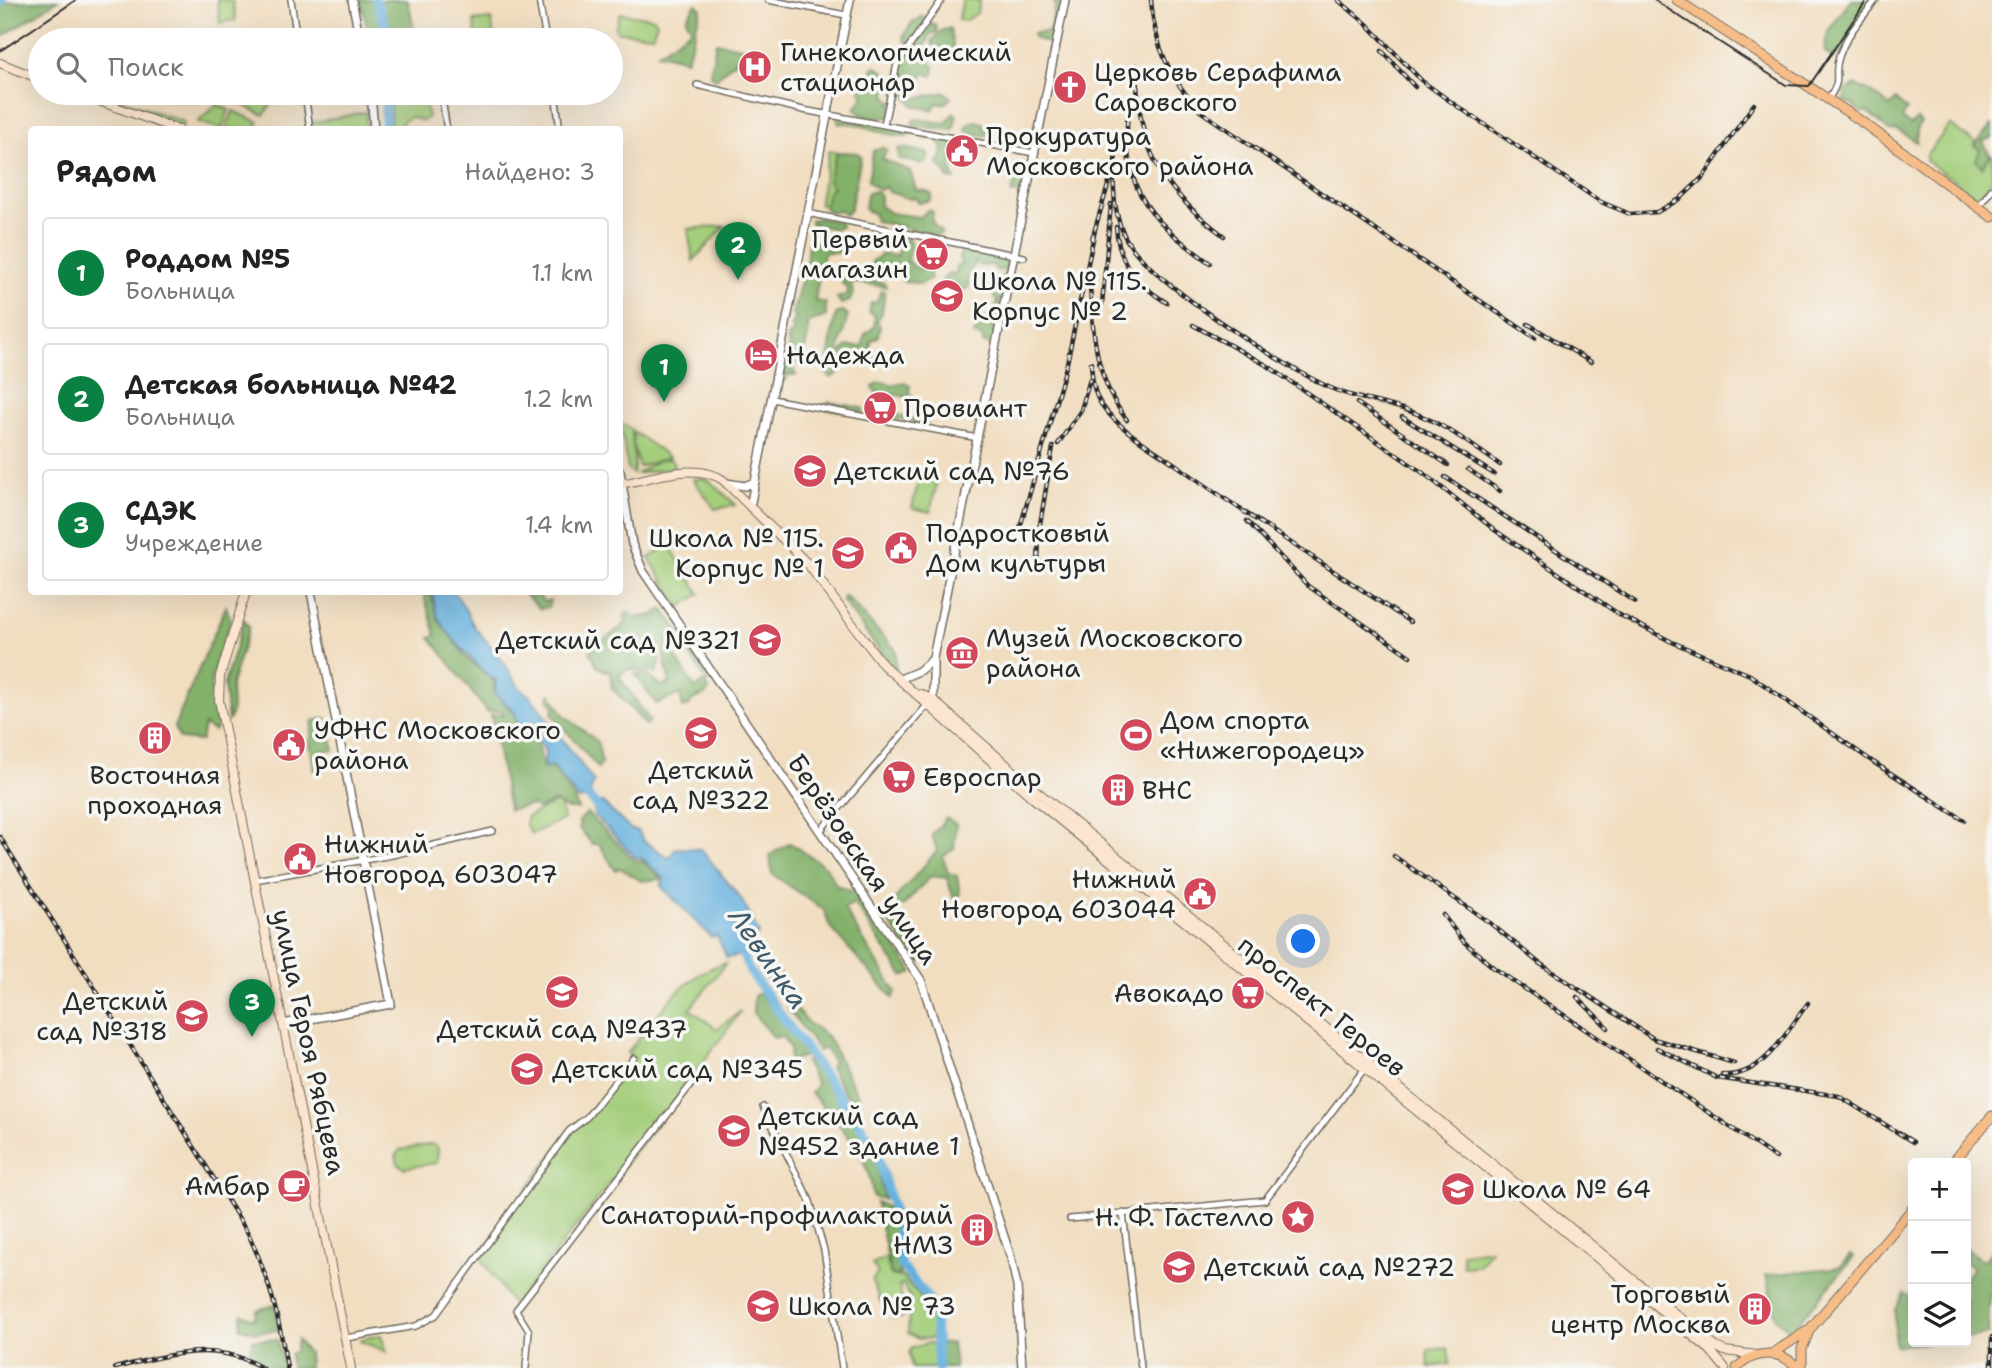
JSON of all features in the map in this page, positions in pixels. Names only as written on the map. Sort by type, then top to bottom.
[{"type":"main road","points":[[1677,0],[1828,99],[1992,217]]},
{"type":"main road","points":[[0,63],[28,74]]},
{"type":"main road","points":[[110,105],[167,126]]},
{"type":"main road","points":[[623,484],[702,471],[726,483]]},
{"type":"main road","name":"проспект Героев","points":[[726,483],[807,563],[883,665],[1707,1339],[1725,1351],[1757,1355]]},
{"type":"main road","name":"улица Героя Рябцева","points":[[245,595],[218,688],[351,1368]]},
{"type":"main road","name":"проспект Героев","points":[[930,702],[1034,799],[1710,1350],[1724,1368]]},
{"type":"main road","points":[[1956,1158],[1992,1116]]},
{"type":"main road","points":[[1772,1354],[1810,1329],[1908,1214]]},
{"type":"main road","points":[[1737,1368],[1757,1355],[1772,1354],[1787,1359],[1800,1368],[1802,1349],[1810,1329]]},
{"type":"street","points":[[291,0],[295,28]]},
{"type":"street","points":[[352,0],[358,28]]},
{"type":"street","points":[[539,0],[544,28]]},
{"type":"street","points":[[768,0],[846,16]]},
{"type":"street","points":[[750,507],[850,0]]},
{"type":"street","points":[[884,124],[897,64],[942,0]]},
{"type":"street","points":[[820,831],[930,702],[933,658],[1065,0]]},
{"type":"street","points":[[1828,99],[1839,84],[1838,60],[1849,36],[1875,0]]},
{"type":"street","points":[[697,85],[827,114],[1034,153]]},
{"type":"street","points":[[307,105],[309,126]]},
{"type":"street","points":[[372,105],[374,126]]},
{"type":"street","points":[[443,105],[446,126]]},
{"type":"street","points":[[557,105],[559,126]]},
{"type":"street","points":[[1978,207],[1992,189]]},
{"type":"street","points":[[807,213],[1024,257]]},
{"type":"street","points":[[772,399],[979,438]]},
{"type":"street","points":[[726,483],[745,486],[755,481]]},
{"type":"street","name":"Берёзовская улица","points":[[623,495],[632,544],[643,572],[921,979],[1011,1258],[1017,1286],[1021,1368]]},
{"type":"street","points":[[283,1024],[391,1004],[312,595]]},
{"type":"street","points":[[900,679],[919,671],[933,658]]},
{"type":"street","points":[[254,880],[363,860],[493,831]]},
{"type":"street","points":[[346,1338],[416,1326],[436,1315],[569,1131],[587,1117],[634,1058]]},
{"type":"street","points":[[1070,1219],[1265,1200],[1365,1068]]},
{"type":"street","points":[[526,1368],[528,1331],[516,1310],[693,1082]]},
{"type":"street","points":[[763,1107],[814,1213],[824,1250],[842,1368]]},
{"type":"street","points":[[1123,1213],[1141,1368]]},
{"type":"green space","points":[[0,0],[6,2],[58,0],[0,38]]},
{"type":"green space","points":[[217,0],[232,0],[236,20],[220,23]]},
{"type":"green space","points":[[360,0],[408,0],[414,28],[367,28]]},
{"type":"green space","points":[[963,0],[980,0],[977,13],[965,21],[958,20]]},
{"type":"green space","points":[[1052,0],[1062,0],[1055,41],[1050,44],[1034,38],[1033,33],[1049,32],[1056,4]]},
{"type":"green space","points":[[1851,0],[1875,0],[1834,60],[1824,51],[1828,31]]},
{"type":"green space","points":[[696,4],[701,9],[687,60],[658,53],[692,29],[686,19]]},
{"type":"green space","points":[[620,13],[654,18],[657,22],[653,35],[623,32],[623,28],[615,28]]},
{"type":"green space","points":[[921,16],[925,16],[926,21],[911,42],[905,42],[903,37],[913,21],[919,20]]},
{"type":"green space","points":[[491,19],[493,28],[475,28],[474,21]]},
{"type":"green space","points":[[933,24],[936,25],[937,32],[930,34],[926,45],[917,46],[914,41]]},
{"type":"green space","points":[[950,28],[954,50],[950,59],[942,57],[941,46],[933,47],[932,41],[941,31]]},
{"type":"green space","points":[[716,42],[755,50],[757,53],[755,56],[740,56],[716,79],[710,74]]},
{"type":"green space","points":[[916,50],[918,58],[927,58],[934,67],[933,76],[924,73],[919,80],[902,75],[900,70],[906,58]]},
{"type":"green space","points":[[876,66],[890,76],[893,84],[887,88],[886,95],[893,103],[890,117],[866,117],[855,109],[864,96],[860,91],[863,84],[882,85],[872,74],[872,68]]},
{"type":"green space","points":[[1856,85],[1878,96],[1890,107],[1896,100],[1907,110],[1902,119],[1911,125],[1917,119],[1921,123],[1917,127],[1917,142],[1897,130],[1889,131],[1867,111],[1861,113],[1852,104],[1844,101],[1845,91]]},
{"type":"green space","points":[[897,86],[905,86],[913,99],[945,92],[951,98],[946,103],[936,104],[933,110],[914,106],[907,97],[896,94]]},
{"type":"green space","points":[[119,105],[136,105],[184,122],[183,126]]},
{"type":"green space","points":[[216,105],[229,110],[223,126],[198,122]]},
{"type":"green space","points":[[242,105],[271,105],[264,115]]},
{"type":"green space","points":[[390,105],[426,105],[428,117],[423,121],[410,117],[401,126],[391,126]]},
{"type":"green space","points":[[233,111],[259,122],[256,126],[227,126]]},
{"type":"green space","points":[[366,112],[366,126],[310,126],[310,123]]},
{"type":"green space","points":[[954,112],[957,116],[953,130],[914,126],[912,122],[916,119],[946,123]]},
{"type":"green space","points":[[842,117],[886,124],[890,129],[904,129],[909,135],[892,135],[856,124],[839,124],[837,119]]},
{"type":"green space","points":[[975,121],[983,123],[984,129],[990,132],[985,136],[966,131],[967,125]]},
{"type":"green space","points":[[1950,125],[1992,155],[1992,181],[1978,197],[1926,161],[1927,154]]},
{"type":"green space","points":[[1992,125],[1992,138],[1983,141],[1990,156],[1982,167],[1976,161],[1980,149],[1974,146]]},
{"type":"green space","points":[[922,134],[944,136],[948,141],[959,139],[958,152],[953,155],[951,167],[955,180],[948,179],[946,172],[936,163],[941,159],[943,150],[938,139],[924,139]]},
{"type":"green space","points":[[882,147],[887,150],[882,159],[910,171],[916,190],[927,191],[932,195],[930,200],[920,203],[914,197],[909,199],[887,191],[886,187],[879,190],[868,181],[873,151]]},
{"type":"green space","points":[[898,149],[928,153],[928,161],[923,164],[899,159]]},
{"type":"green space","points":[[829,151],[860,156],[850,210],[819,204]]},
{"type":"green space","points":[[858,153],[861,157],[850,210],[845,215],[839,210],[831,213],[824,208],[828,191],[833,187],[828,181],[836,154]]},
{"type":"green space","points":[[1025,170],[1027,176],[1023,194],[1011,193],[1019,172]]},
{"type":"green space","points":[[875,191],[880,196],[880,206],[890,213],[920,217],[929,209],[933,212],[932,222],[942,233],[936,235],[875,221],[874,214],[865,210],[867,193]]},
{"type":"green space","points":[[819,218],[840,222],[841,227],[836,229],[811,224],[810,220]]},
{"type":"green space","points":[[725,226],[693,261],[688,229]]},
{"type":"green space","points":[[908,238],[911,244],[907,260],[912,266],[929,270],[931,278],[921,284],[903,281],[898,266],[892,264],[885,273],[874,270],[872,261],[883,254],[897,256],[900,243]]},
{"type":"green space","points":[[814,241],[841,246],[842,253],[825,252],[823,256],[815,301],[826,303],[826,316],[808,323],[805,348],[792,368],[796,375],[787,375],[786,381],[780,381],[784,360],[789,356],[788,337],[794,332],[791,325],[796,319],[792,315],[803,274],[802,267],[806,263],[808,243]]},
{"type":"green space","points":[[962,250],[1006,258],[1010,263],[1009,269],[997,271],[992,265],[979,266],[976,261],[968,277],[969,287],[961,291],[958,285],[948,286],[942,281],[948,273],[956,274],[956,267],[962,264],[959,259]]},
{"type":"green space","points":[[1004,274],[1008,277],[1002,290],[1004,296],[999,302],[1001,315],[995,328],[995,342],[991,345],[983,343],[982,336],[974,335],[982,319],[994,314],[997,302],[992,293]]},
{"type":"green space","points":[[847,276],[884,283],[886,287],[851,282],[853,293],[850,301],[841,304],[837,298],[848,294],[847,286],[842,284],[842,278]]},
{"type":"green space","points":[[881,291],[885,292],[882,313],[877,321],[880,326],[878,337],[871,341],[870,348],[875,354],[872,358],[858,356],[854,361],[844,360],[841,352],[848,346],[862,347],[865,334],[874,327],[875,316],[869,312],[871,303],[877,302]]},
{"type":"green space","points":[[843,311],[848,315],[837,357],[831,364],[839,373],[831,378],[825,372],[836,314]]},
{"type":"green space","points":[[887,382],[892,386],[905,382],[910,386],[909,394],[916,398],[913,400],[897,394],[891,396],[875,392],[873,387]]},
{"type":"green space","points":[[829,402],[863,408],[863,414],[827,409]]},
{"type":"green space","points":[[875,410],[925,421],[927,424],[873,416]]},
{"type":"green space","points":[[623,424],[632,430],[633,474],[628,470]]},
{"type":"green space","points":[[634,432],[669,457],[639,467],[633,445]]},
{"type":"green space","points":[[670,459],[674,463],[673,468],[636,474],[660,460]]},
{"type":"green space","points":[[919,478],[937,482],[930,512],[912,508]]},
{"type":"green space","points":[[693,479],[710,481],[736,505],[715,509]]},
{"type":"green space","points":[[669,545],[700,594],[680,607],[649,558]]},
{"type":"green space","points":[[424,595],[431,595],[438,619],[467,658],[494,681],[494,693],[513,712],[519,730],[534,741],[544,768],[552,768],[573,796],[578,809],[566,809],[555,801],[538,809],[531,805],[509,810],[491,715],[504,715],[502,711],[487,712],[430,637],[436,635]]},
{"type":"green space","points":[[526,595],[538,595],[544,602],[550,600],[548,607],[540,609]]},
{"type":"green space","points":[[845,596],[896,650],[896,668],[889,664],[842,600]]},
{"type":"green space","points":[[226,606],[231,620],[211,679],[217,728],[214,731],[204,725],[201,741],[180,739],[174,727]]},
{"type":"green space","points":[[663,609],[712,676],[705,678],[678,637],[667,643],[695,688],[706,681],[709,690],[683,708],[680,694],[656,704],[635,674],[646,674],[662,686],[670,683],[661,645],[655,645],[660,663],[656,673],[628,669],[619,676],[650,721],[646,725],[612,688],[610,673],[597,666],[590,651],[626,623],[624,616],[628,612],[636,618],[653,615]]},
{"type":"green space","points":[[244,620],[249,627],[231,685],[232,712],[228,722],[224,684]]},
{"type":"green space","points":[[551,694],[565,716],[597,741],[602,763],[598,768],[552,714],[554,707],[548,697]]},
{"type":"green space","points":[[326,718],[334,750],[321,751],[324,769],[314,771],[310,743],[313,721]]},
{"type":"green space","points":[[554,803],[560,804],[564,819],[531,834],[525,823],[527,817]]},
{"type":"green space","points":[[587,813],[635,861],[642,861],[662,879],[641,881],[620,868],[615,870],[599,844],[592,844],[579,828],[579,821]]},
{"type":"green space","points":[[946,818],[956,824],[954,849],[943,856],[948,873],[957,876],[960,894],[954,899],[947,878],[931,876],[904,905],[894,908],[893,901],[937,851],[932,835]]},
{"type":"green space","points":[[790,843],[826,867],[836,885],[858,893],[913,972],[903,976],[854,903],[844,909],[896,992],[893,998],[830,927],[824,910],[772,874],[770,855]]},
{"type":"green space","points":[[893,918],[923,961],[917,964],[887,919]]},
{"type":"green space","points":[[726,963],[690,1009],[717,1029],[741,1011],[670,1107],[517,1301],[516,1310],[479,1255],[569,1131],[587,1117],[634,1058],[627,1053],[659,1013],[696,976]]},
{"type":"green space","points":[[778,972],[792,996],[785,1003],[766,978]]},
{"type":"green space","points":[[760,993],[808,1055],[789,1061],[790,1048],[782,1036],[774,1038],[753,1013],[754,996]]},
{"type":"green space","points":[[794,1006],[809,1024],[827,1036],[859,1097],[855,1103],[844,1092],[830,1067],[833,1062],[825,1048],[819,1051],[787,1007]]},
{"type":"green space","points":[[810,1058],[873,1145],[884,1199],[873,1197],[871,1181],[859,1153],[842,1128],[811,1093],[817,1085],[805,1062]]},
{"type":"green space","points":[[433,1144],[438,1148],[437,1163],[404,1168],[398,1164],[396,1155],[400,1150]]},
{"type":"green space","points":[[876,1202],[887,1207],[895,1228],[900,1276],[891,1274]]},
{"type":"green space","points":[[1491,1249],[1478,1266],[1463,1267],[1462,1253]]},
{"type":"green space","points":[[1992,1250],[1988,1334],[1971,1337],[1971,1270],[1971,1252],[1984,1261]]},
{"type":"green space","points":[[1850,1255],[1854,1257],[1791,1331],[1776,1319],[1766,1275],[1840,1267]]},
{"type":"green space","points":[[886,1257],[891,1275],[903,1277],[921,1298],[924,1312],[931,1317],[935,1338],[918,1339],[908,1333],[910,1297],[903,1284],[899,1286],[904,1306],[903,1317],[893,1319],[888,1304],[880,1301],[872,1281],[878,1273],[872,1264]]},
{"type":"green space","points":[[1904,1293],[1908,1296],[1908,1345],[1895,1346],[1895,1311]]},
{"type":"green space","points":[[275,1305],[278,1330],[257,1332],[240,1328],[242,1314],[254,1319],[257,1310]]},
{"type":"green space","points":[[381,1335],[387,1352],[360,1341],[361,1339]]},
{"type":"green space","points":[[277,1339],[284,1368],[270,1368],[248,1355],[253,1340]]},
{"type":"green space","points":[[297,1340],[308,1353],[309,1368],[291,1368],[290,1354],[295,1351]]},
{"type":"green space","points":[[952,1343],[955,1368],[942,1368],[939,1344]]},
{"type":"green space","points":[[934,1344],[936,1368],[912,1368],[909,1353],[912,1348]]},
{"type":"green space","points":[[1448,1348],[1450,1364],[1429,1367],[1428,1350]]},
{"type":"water","points":[[433,595],[455,595],[476,629],[504,663],[516,683],[530,696],[594,782],[588,798],[579,800],[553,766],[544,767],[545,750],[528,729],[521,730],[514,711],[495,693],[496,680],[474,661],[436,613]]},
{"type":"water","points":[[602,802],[630,829],[638,831],[644,841],[669,858],[676,848],[701,849],[742,900],[759,934],[749,944],[747,954],[727,958],[717,936],[711,937],[661,886],[664,878],[641,858],[636,858],[594,815],[594,804]]},
{"type":"waterway","name":"Левинка","points":[[376,0],[385,28]]},
{"type":"waterway","name":"Левинка","points":[[385,105],[385,126]]},
{"type":"waterway","name":"Левинка","points":[[582,789],[602,813]]},
{"type":"waterway","name":"Левинка","points":[[739,947],[750,972],[875,1145],[898,1227],[901,1265],[928,1298],[935,1317],[938,1368]]},
{"type":"tram line","points":[[34,28],[76,0]]},
{"type":"tram line","points":[[1654,0],[1786,85],[1809,86],[1867,0]]},
{"type":"tram line","points":[[0,51],[28,32]]},
{"type":"railway","points":[[1151,0],[1156,32],[1165,60],[1180,86],[1200,111],[1535,338]]},
{"type":"railway","points":[[1338,0],[1367,24],[1422,81],[1601,202],[1630,214],[1657,212],[1680,199],[1703,177],[1754,104]]},
{"type":"railway","points":[[1382,51],[1415,87]]},
{"type":"railway","points":[[1136,65],[1141,120],[1156,163],[1183,200],[1224,236]]},
{"type":"railway","points":[[1129,100],[1128,155],[1141,196],[1168,230],[1210,263]]},
{"type":"railway","points":[[1119,133],[1115,159],[1116,212],[1125,237],[1138,255],[1160,276],[1220,322],[1284,363],[1333,389],[1424,417],[1454,433],[1500,465]]},
{"type":"railway","points":[[1092,239],[1109,182]]},
{"type":"railway","points":[[1102,305],[1111,204]]},
{"type":"railway","points":[[1116,227],[1121,252],[1131,272],[1146,288],[1167,303]]},
{"type":"railway","points":[[1019,531],[1067,363],[1095,230]]},
{"type":"railway","points":[[1090,284],[1094,338],[1102,372],[1108,389],[1127,420]]},
{"type":"railway","points":[[1528,324],[1591,362]]},
{"type":"railway","points":[[1193,325],[1268,366],[1426,475],[1496,531],[1620,615],[1672,642],[1750,675],[1873,762],[1964,820]]},
{"type":"railway","points":[[1091,363],[1098,399],[1108,413],[1126,429],[1410,622]]},
{"type":"railway","points":[[1058,444],[1081,410],[1090,379]]},
{"type":"railway","points":[[1357,403],[1448,465]]},
{"type":"railway","points":[[1402,417],[1494,474]]},
{"type":"railway","points":[[1038,567],[1039,530],[1053,447]]},
{"type":"railway","points":[[1468,469],[1500,491]]},
{"type":"railway","points":[[1445,477],[1635,602]]},
{"type":"railway","points":[[1247,521],[1308,586],[1410,656]]},
{"type":"railway","points":[[0,837],[248,1233],[273,1299],[287,1368]]},
{"type":"railway","points":[[1394,856],[1490,923],[1539,963],[1654,1039],[1734,1063]]},
{"type":"railway","points":[[1443,915],[1463,941],[1494,968],[1776,1158]]},
{"type":"railway","points":[[1577,997],[1608,1028]]},
{"type":"railway","points":[[1722,1075],[1737,1074],[1762,1061],[1808,1003]]},
{"type":"railway","points":[[1657,1048],[1717,1078],[1839,1096],[1913,1142]]},
{"type":"railway","points":[[1992,1337],[1992,1368]]},
{"type":"railway","points":[[115,1368],[171,1355],[208,1352],[244,1359],[262,1368]]},
{"type":"place","name":"Гинекологический стационар","points":[[755,67]]},
{"type":"place","name":"Церковь Серафима Саровского","points":[[1070,87]]},
{"type":"place","name":"Прокуратура Московского района","points":[[962,151]]},
{"type":"place","name":"Первый магазин","points":[[932,254]]},
{"type":"place","name":"Детская больница №42","points":[[738,280]]},
{"type":"place","name":"Школа № 115. Корпус № 2","points":[[947,296]]},
{"type":"place","name":"Надежда","points":[[761,355]]},
{"type":"place","name":"Роддом №5","points":[[664,402]]},
{"type":"place","name":"Провиант","points":[[880,408]]},
{"type":"place","name":"Детский сад №76","points":[[810,471]]},
{"type":"place","name":"Подростковый Дом культуры","points":[[901,548]]},
{"type":"place","name":"Школа № 115. Корпус № 1","points":[[848,553]]},
{"type":"place","name":"Детский сад №321","points":[[765,640]]},
{"type":"place","name":"Музей Московского района","points":[[962,653]]},
{"type":"place","name":"Детский сад №322","points":[[701,733]]},
{"type":"place","name":"Дом спорта «Нижегородец»","points":[[1136,735]]},
{"type":"place","name":"Восточная проходная","points":[[155,738]]},
{"type":"place","name":"УФНС Московского района","points":[[289,745]]},
{"type":"place","name":"Евроспар","points":[[899,777]]},
{"type":"place","name":"ВНС","points":[[1118,790]]},
{"type":"place","name":"Нижний Новгород 603047","points":[[300,859]]},
{"type":"place","name":"Нижний Новгород 603044","points":[[1200,894]]},
{"type":"place","name":"Детский сад №437","points":[[562,992]]},
{"type":"place","name":"Авокадо","points":[[1248,993]]},
{"type":"place","name":"Детский сад №318","points":[[192,1016]]},
{"type":"place","name":"СДЭК","points":[[252,1037]]},
{"type":"place","name":"Детский сад №345","points":[[527,1069]]},
{"type":"place","name":"Детский сад №452 здание 1","points":[[734,1131]]},
{"type":"place","name":"Амбар","points":[[294,1186]]},
{"type":"place","name":"Школа № 64","points":[[1458,1189]]},
{"type":"place","name":"Н. Ф. Гастелло","points":[[1298,1217]]},
{"type":"place","name":"Санаторий-профилакторий НМЗ","points":[[977,1230]]},
{"type":"place","name":"Детский сад №272","points":[[1179,1267]]},
{"type":"place","name":"Школа № 73","points":[[763,1306]]},
{"type":"place","name":"Торговый центр Москва","points":[[1755,1309]]}]
